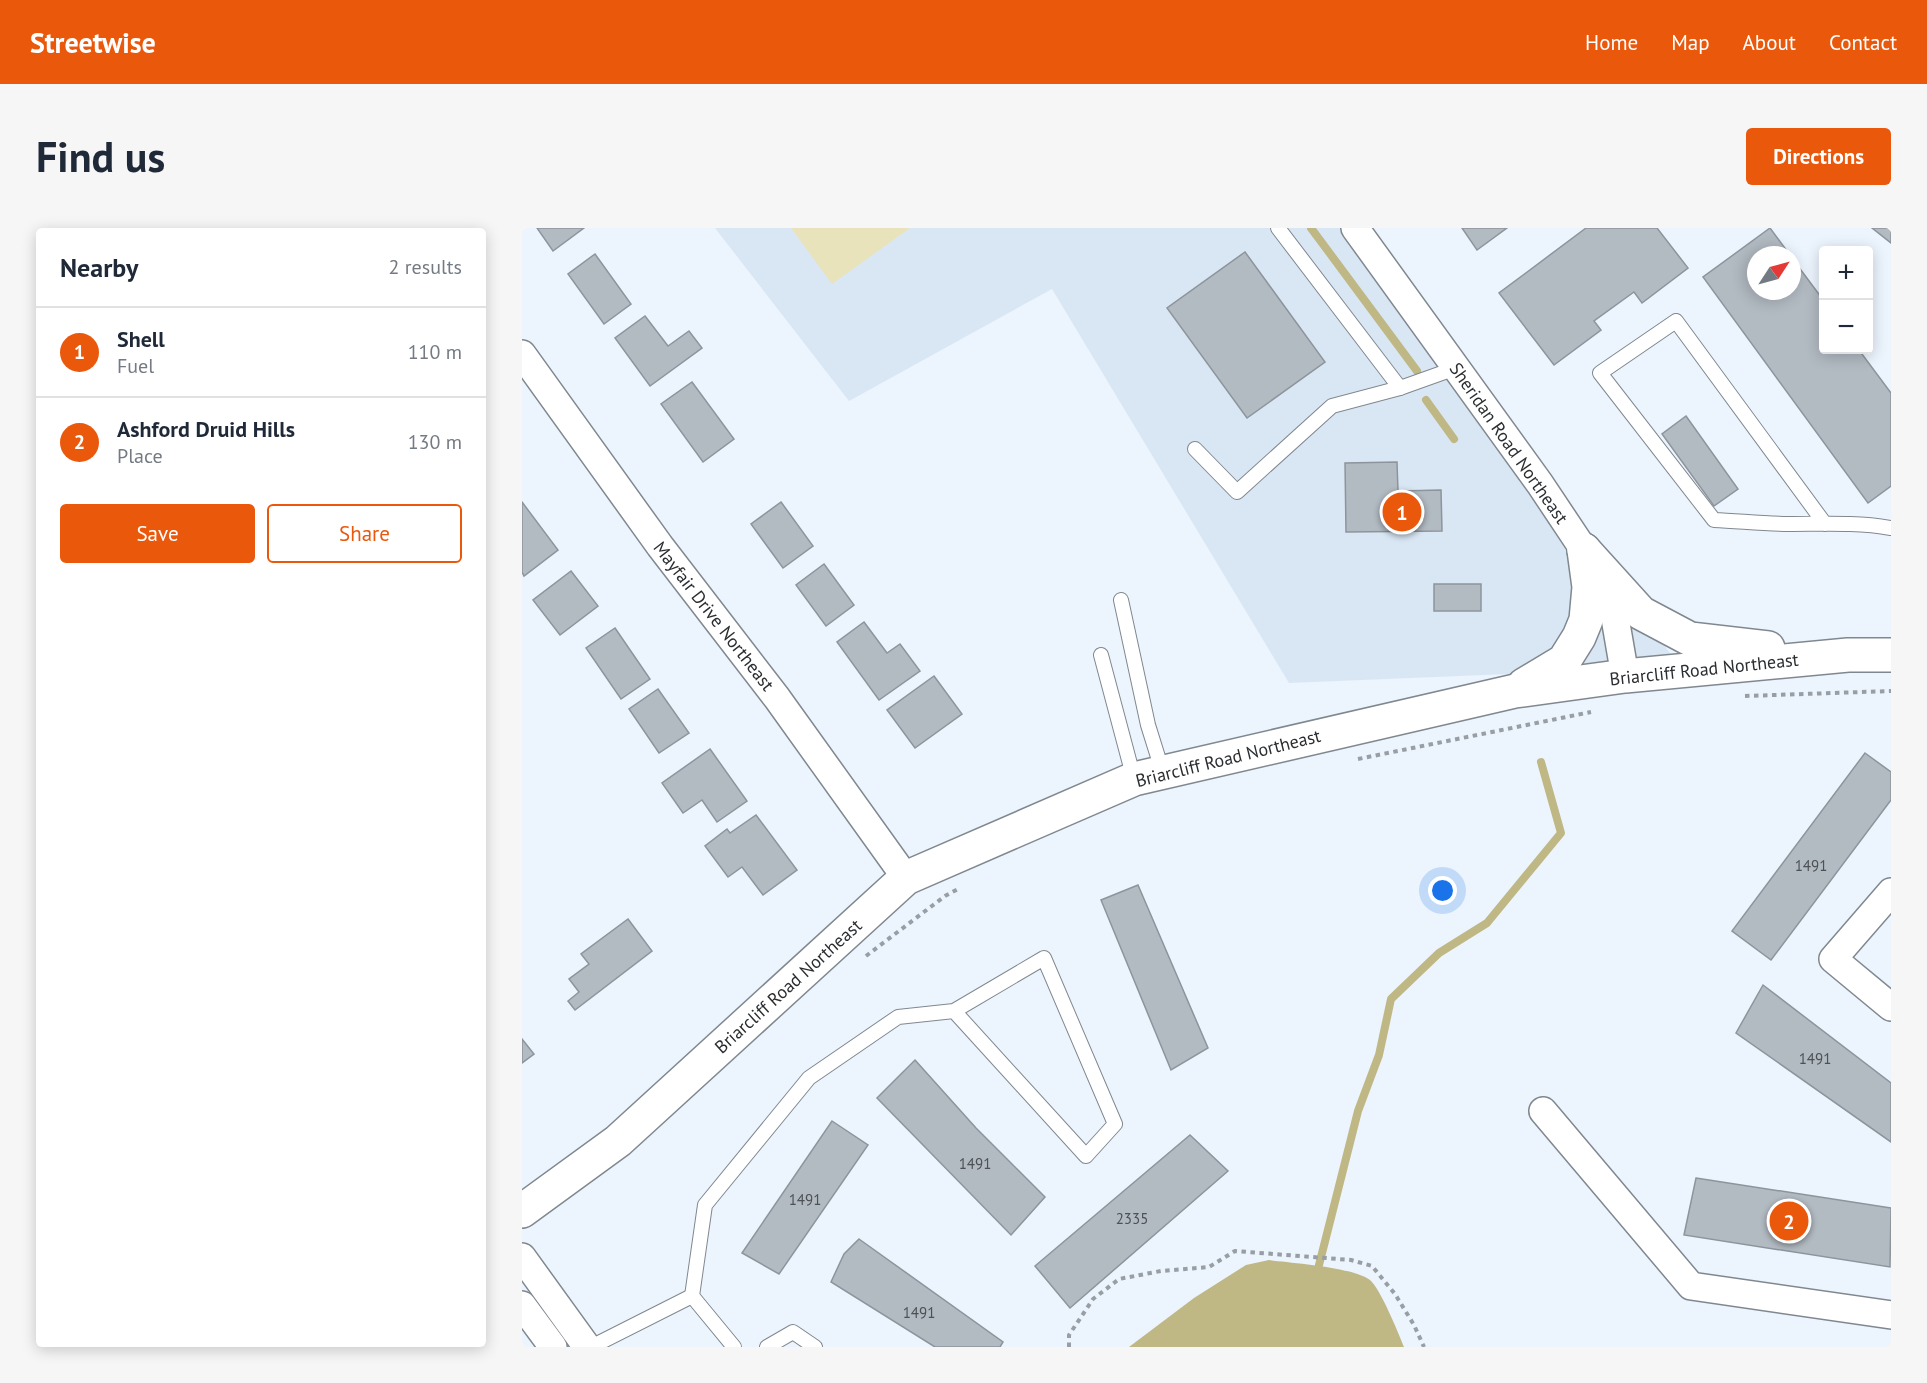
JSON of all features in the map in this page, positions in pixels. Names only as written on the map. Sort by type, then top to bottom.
[{"type":"main road","points":[[1584,550],[1641,613],[1690,639],[1848,655]]},
{"type":"main road","points":[[1515,691],[1564,661],[1579,637],[1586,620],[1589,587],[1584,550]]},
{"type":"main road","name":"Briarcliff Road Northeast","points":[[522,1211],[618,1141],[906,878],[1148,776],[1515,691],[1625,676],[1848,655],[1891,655]]},
{"type":"street","name":"Sheridan Road Northeast","points":[[1355,228],[1540,483],[1584,550],[1614,612],[1625,676]]},
{"type":"street","name":"Mayfair Drive Northeast","points":[[522,354],[660,546],[777,698],[906,878]]},
{"type":"street","points":[[1891,892],[1833,959],[1891,1007]]},
{"type":"street","points":[[1544,1111],[1691,1286],[1891,1315]]},
{"type":"street","points":[[522,1257],[589,1347]]},
{"type":"street","points":[[522,1305],[553,1347]]},
{"type":"lane","points":[[1278,228],[1400,388]]},
{"type":"lane","points":[[1825,524],[1677,321],[1600,373],[1714,520],[1785,524],[1825,524],[1868,524],[1891,528]]},
{"type":"lane","points":[[1195,449],[1237,492],[1332,406],[1400,388],[1456,368]]},
{"type":"lane","points":[[1121,600],[1148,726],[1148,776]]},
{"type":"lane","points":[[1101,655],[1148,776]]},
{"type":"lane","points":[[734,1347],[692,1296],[705,1205],[809,1078],[898,1017],[954,1011],[1044,958],[1115,1124],[1086,1156],[954,1011]]},
{"type":"lane","points":[[589,1347],[692,1296]]},
{"type":"lane","points":[[768,1347],[793,1332],[814,1347]]},
{"type":"path","points":[[1735,696],[1891,691]]},
{"type":"path","points":[[1356,759],[1593,711]]},
{"type":"path","points":[[857,963],[945,896],[965,885]]},
{"type":"path","points":[[1069,1347],[1070,1335],[1093,1299],[1119,1280],[1161,1271],[1209,1267],[1235,1251],[1351,1260],[1372,1266],[1395,1294],[1424,1347]]},
{"type":"shaded area","points":[[715,228],[1359,228],[1680,667],[1289,683],[1052,289],[849,401]]},
{"type":"shaded area","points":[[791,228],[910,228],[832,284]]},
{"type":"shaded area","points":[[1269,1260],[1337,1269],[1370,1280],[1384,1301],[1404,1347],[1129,1347],[1194,1298],[1246,1265]]},
{"type":"building","points":[[537,228],[584,228],[553,251]]},
{"type":"building","points":[[1462,228],[1507,228],[1477,250]]},
{"type":"building","points":[[1586,228],[1657,228],[1688,268],[1642,303],[1634,292],[1594,321],[1601,330],[1554,365],[1499,293]]},
{"type":"building","points":[[1770,228],[1783,246],[1747,246],[1747,300],[1801,300],[1801,270],[1819,294],[1819,354],[1862,354],[1891,393],[1891,486],[1868,503],[1703,277]]},
{"type":"building","points":[[1872,228],[1891,228],[1891,243]]},
{"type":"building","points":[[1245,252],[1325,362],[1247,418],[1167,308]]},
{"type":"building","points":[[595,254],[631,304],[604,324],[568,274]]},
{"type":"building","points":[[645,316],[668,346],[689,331],[702,348],[650,386],[615,338]]},
{"type":"building","points":[[692,382],[734,439],[703,462],[661,404]]},
{"type":"building","points":[[1686,416],[1738,489],[1714,506],[1662,434]]},
{"type":"building","points":[[1397,462],[1398,491],[1441,490],[1442,531],[1346,532],[1345,463]]},
{"type":"building","points":[[522,502],[558,550],[524,576],[522,572]]},
{"type":"building","points":[[781,502],[813,546],[783,568],[751,524]]},
{"type":"building","points":[[824,564],[854,605],[826,626],[796,585]]},
{"type":"building","points":[[571,571],[598,606],[560,635],[533,600]]},
{"type":"building","points":[[1434,584],[1481,584],[1481,611],[1434,611]]},
{"type":"building","points":[[864,622],[887,653],[900,644],[920,671],[879,700],[837,642]]},
{"type":"building","points":[[615,628],[650,679],[621,699],[586,648]]},
{"type":"building","points":[[934,676],[962,714],[915,748],[887,710]]},
{"type":"building","points":[[658,689],[689,733],[659,753],[629,709]]},
{"type":"building","points":[[710,749],[747,801],[717,822],[702,800],[683,813],[662,783]]},
{"type":"building","points":[[1865,753],[1891,772],[1891,800],[1771,960],[1732,931]]},
{"type":"building","points":[[756,815],[797,870],[763,895],[742,867],[728,877],[705,846],[727,829],[730,833]]},
{"type":"building","points":[[1138,885],[1208,1048],[1171,1070],[1101,900]]},
{"type":"building","points":[[628,919],[652,951],[575,1010],[568,1001],[579,992],[569,979],[589,964],[581,954]]},
{"type":"building","points":[[1763,985],[1891,1083],[1891,1142],[1736,1033]]},
{"type":"building","points":[[522,1039],[534,1054],[522,1063]]},
{"type":"building","points":[[915,1060],[976,1128],[1045,1197],[1011,1235],[877,1098]]},
{"type":"building","points":[[832,1121],[868,1145],[779,1274],[742,1253]]},
{"type":"building","points":[[1190,1135],[1228,1171],[1070,1308],[1035,1266]]},
{"type":"building","points":[[1696,1178],[1891,1208],[1890,1267],[1684,1235]]},
{"type":"building","points":[[859,1239],[1003,1342],[1000,1347],[935,1347],[831,1282],[844,1254]]},
{"type":"waterway","points":[[1311,228],[1417,371]]},
{"type":"waterway","points":[[1426,400],[1454,439]]},
{"type":"waterway","points":[[1318,1269],[1358,1111],[1379,1055],[1391,999],[1439,953],[1487,923],[1561,833],[1541,762]]},
{"type":"place","name":"Shell","points":[[1402,512]]},
{"type":"place","name":"Ashford Druid Hills","points":[[1789,1221]]}]
